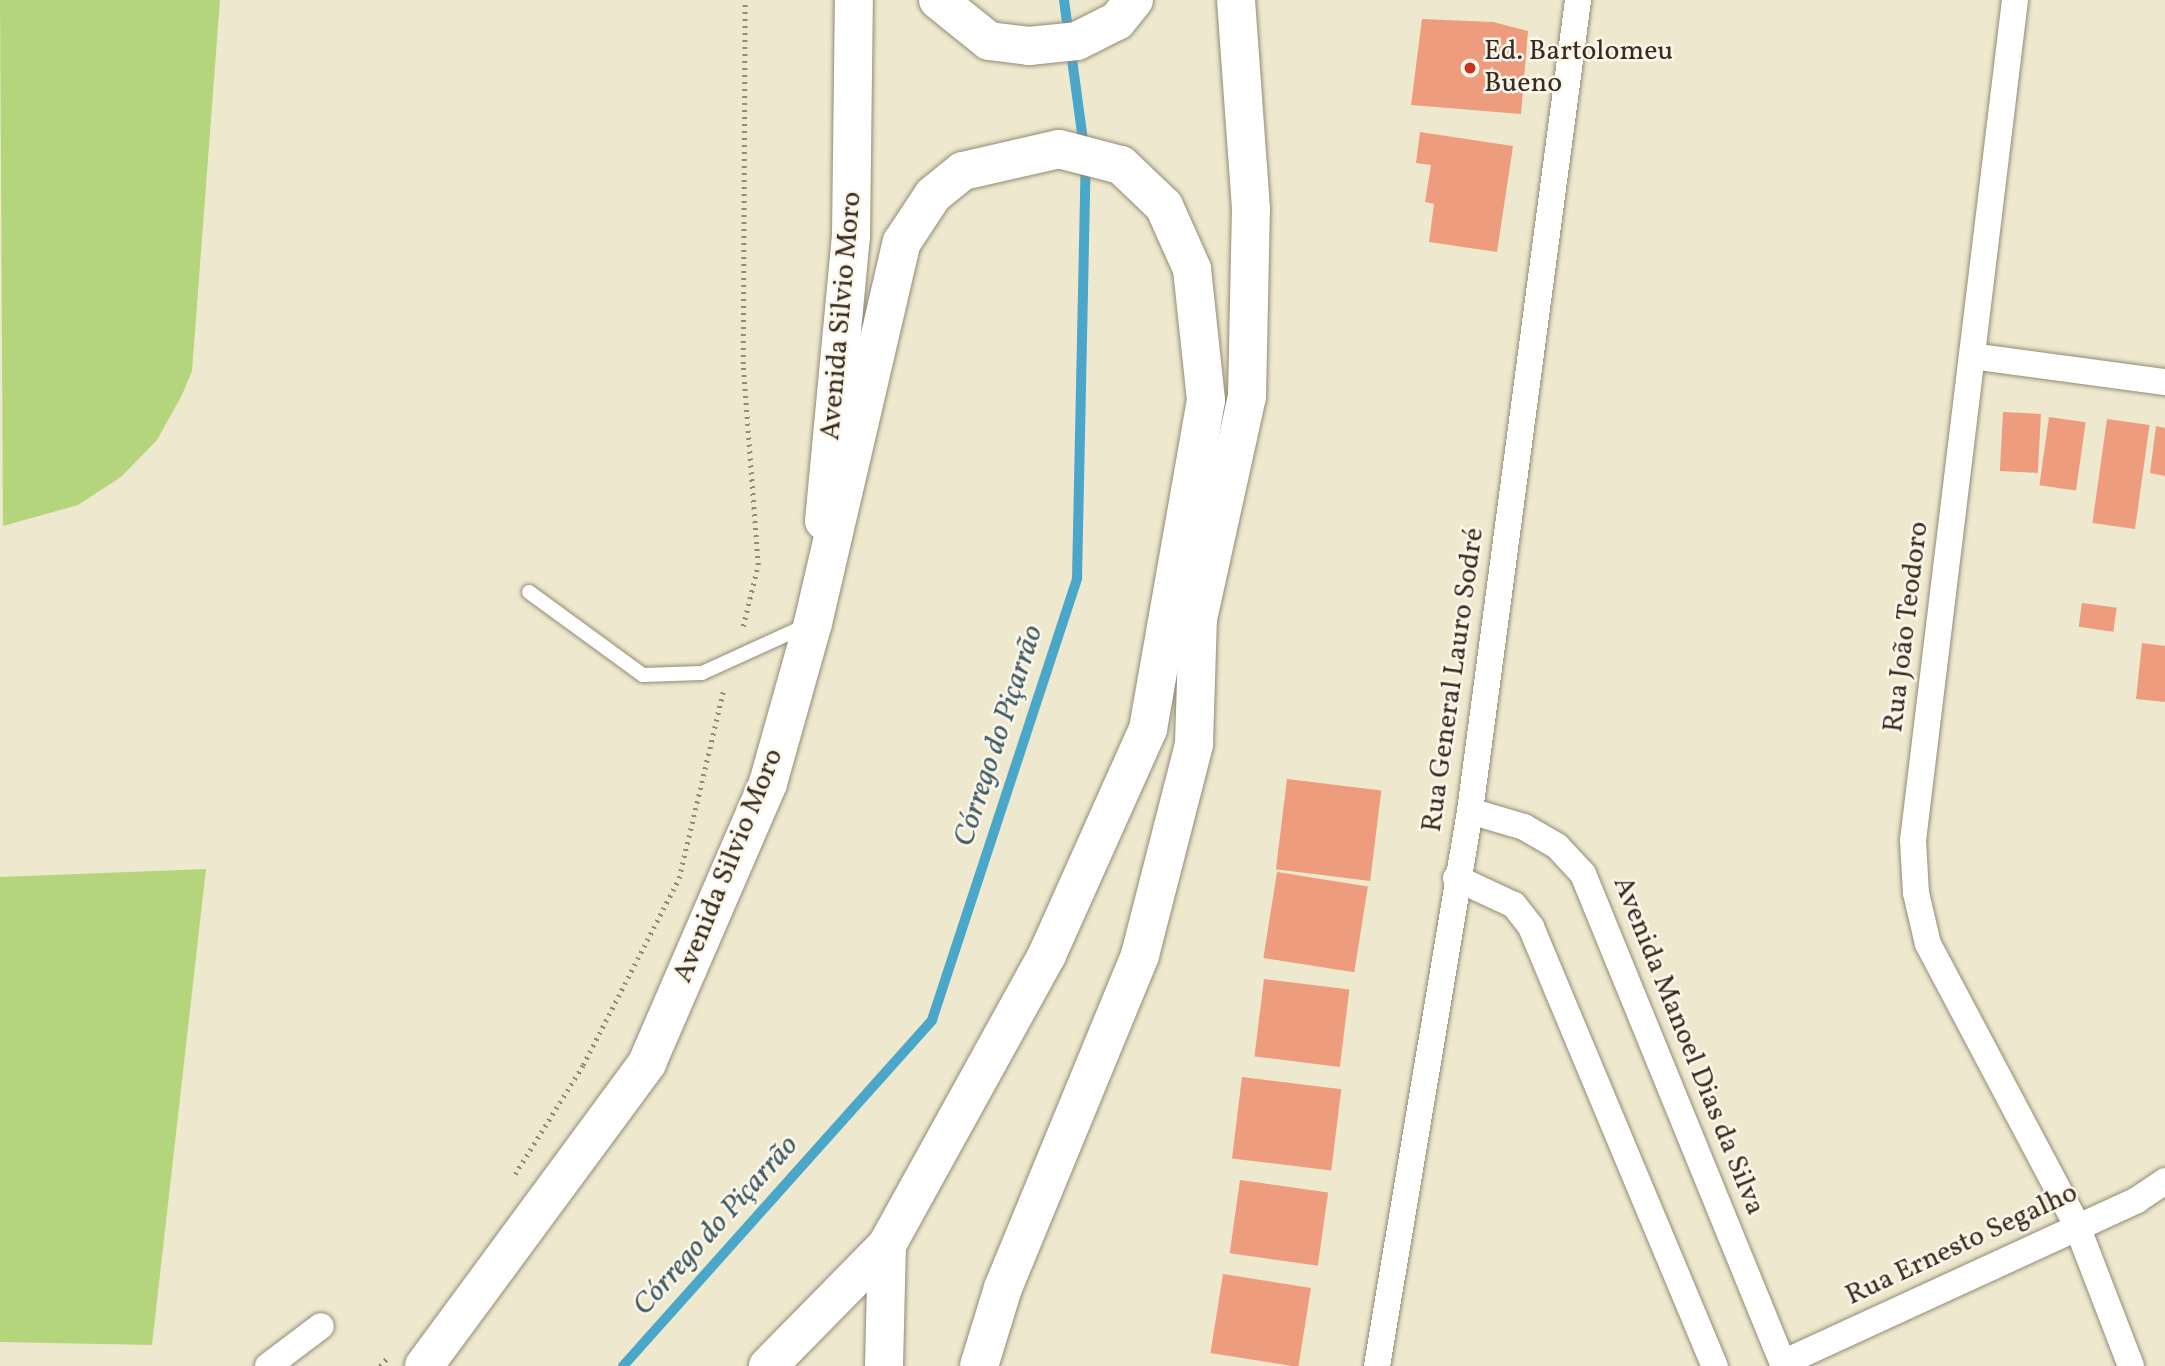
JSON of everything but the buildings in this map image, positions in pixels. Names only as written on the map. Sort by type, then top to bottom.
[{"type":"main road","name":"Avenida Silvio Moro","points":[[410,1356],[647,1063],[768,783],[815,606],[851,236],[854,0]]},
{"type":"main road","points":[[949,12],[989,41],[1029,46],[1077,41],[1117,20],[1134,0]]},
{"type":"main road","points":[[979,1366],[1003,1288],[1140,954],[1194,744],[1198,619],[1247,397],[1251,209],[1236,0]]},
{"type":"main road","points":[[815,606],[902,242],[933,195],[963,171],[1059,149],[1121,165],[1148,187],[1164,206],[1192,269],[1206,400],[1149,729]]},
{"type":"main road","points":[[768,1366],[887,1245],[1047,955],[1198,619]]},
{"type":"main road","points":[[884,1366],[887,1245]]},
{"type":"street","name":"Rua General Lauro Sodré","points":[[1377,1366],[1456,878],[1470,811],[1578,0]]},
{"type":"street","name":"Rua João Teodoro","points":[[2015,0],[1913,840],[1916,893],[1928,944],[2077,1226],[2132,1366]]},
{"type":"street","points":[[1972,356],[2165,382]]},
{"type":"street","name":"Avenida Manoel Dias da Silva","points":[[1470,811],[1524,827],[1557,846],[1583,874],[1784,1365]]},
{"type":"street","points":[[1456,878],[1514,905],[1531,927],[1714,1366]]},
{"type":"street","name":"Rua Ernesto Segalho","points":[[1784,1365],[2077,1226],[2165,1181]]},
{"type":"street","points":[[268,1366],[321,1326]]},
{"type":"lane","points":[[529,592],[643,675],[702,673],[732,660],[815,606]]},
{"type":"path","points":[[513,1178],[583,1065],[679,878],[758,565],[743,364],[745,0]]},
{"type":"path","points":[[380,1366],[410,1356]]},
{"type":"green space","points":[[0,0],[220,0],[192,371],[157,440],[121,477],[78,505],[3,526]]},
{"type":"green space","points":[[206,869],[152,1345],[0,1342],[0,877]]},
{"type":"waterway","name":"Córrego do Piçarrão","points":[[1064,0],[1084,147]]},
{"type":"waterway","name":"Córrego do Piçarrão","points":[[623,1366],[932,1020],[1077,578],[1086,163]]},
{"type":"place","name":"Ed. Bartolomeu Bueno","points":[[1470,68]]}]
